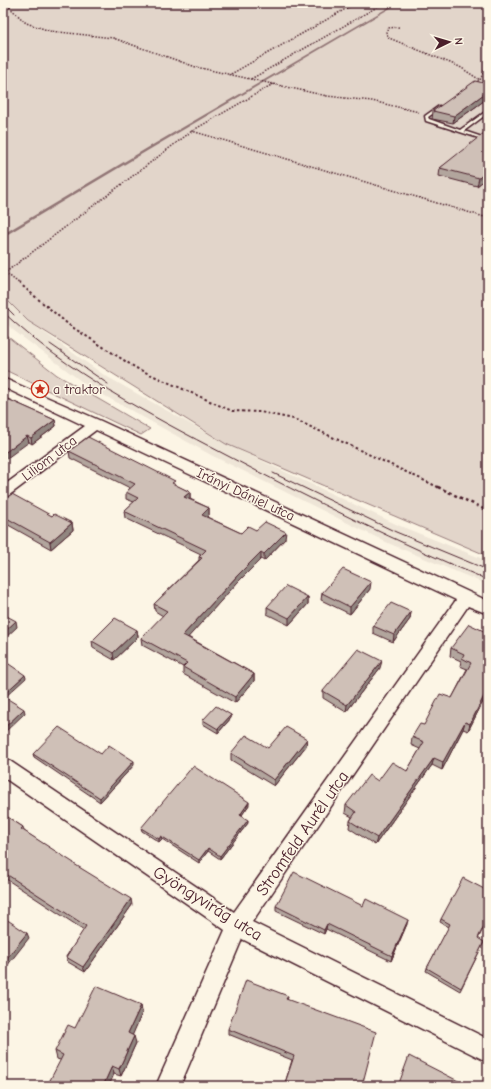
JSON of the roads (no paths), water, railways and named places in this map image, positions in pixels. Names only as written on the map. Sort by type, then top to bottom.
[{"type":"street","name":"Irányi Dániel utca","points":[[3,382],[96,424],[488,608]]},
{"type":"street","name":"Liliom utca","points":[[3,493],[96,424]]},
{"type":"street","name":"Stromfeld Aurél utca","points":[[168,1086],[237,926],[466,597]]},
{"type":"street","name":"Gyöngyvirág utca","points":[[3,767],[237,926],[488,1051]]},
{"type":"lane","points":[[444,104],[426,117],[427,120],[488,140]]},
{"type":"lane","points":[[461,131],[488,111]]},
{"type":"waterway","points":[[3,236],[150,147],[398,3]]},
{"type":"tram line","points":[[3,304],[14,315]]},
{"type":"tram line","points":[[3,312],[54,354],[138,408],[323,505],[488,580]]},
{"type":"tram line","points":[[50,344],[108,384]]},
{"type":"tram line","points":[[273,473],[396,532],[488,570]]},
{"type":"place","name":"a traktor","points":[[40,389]]}]
